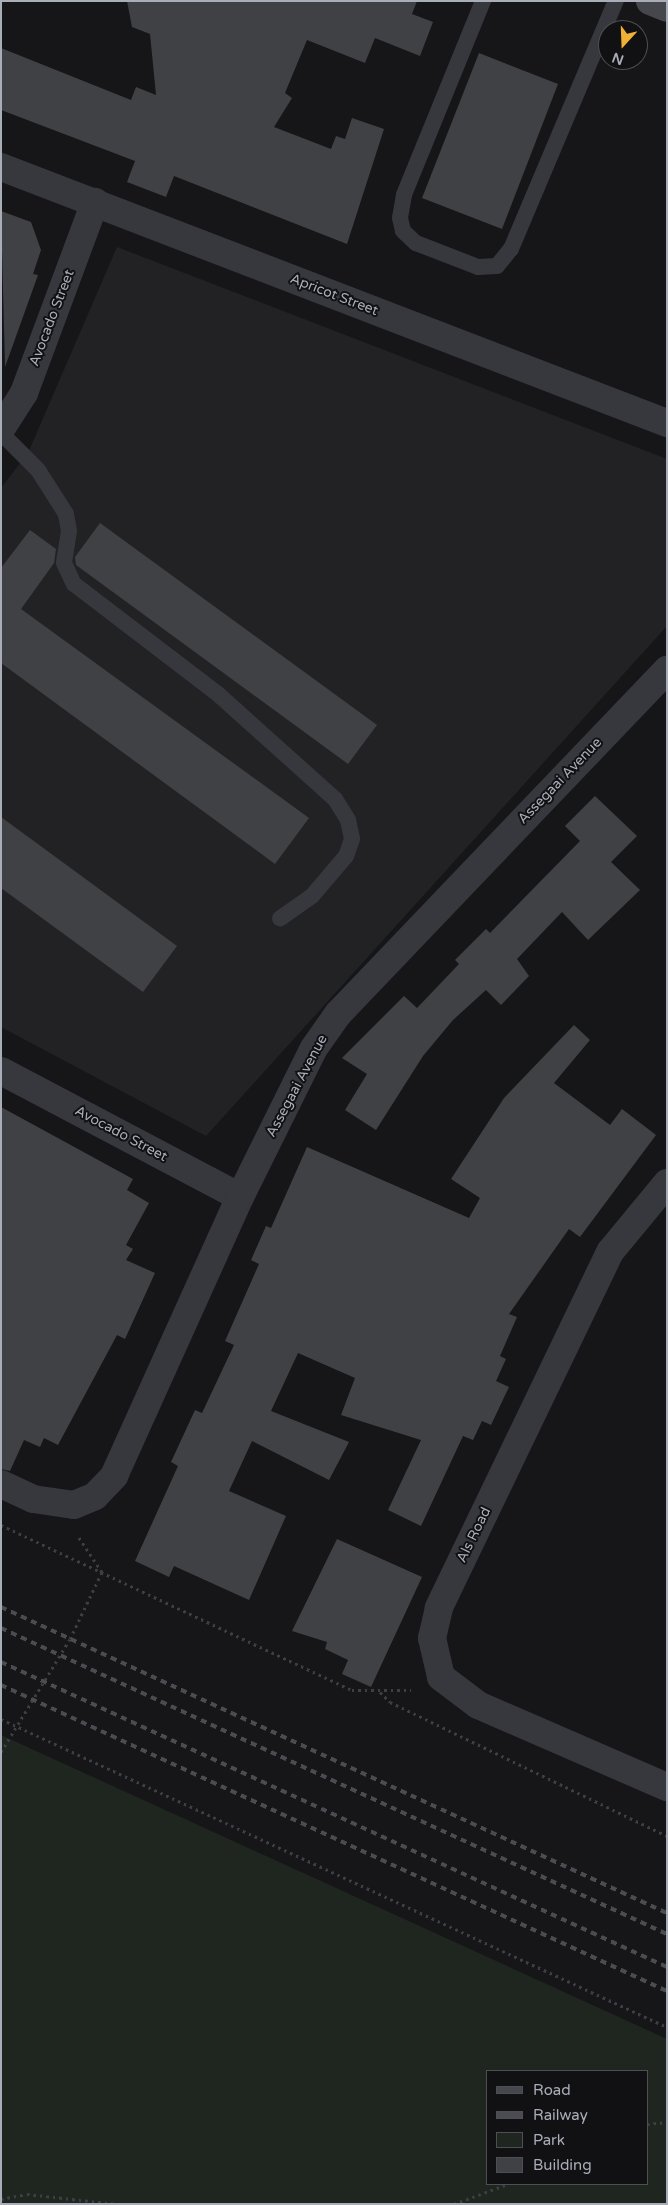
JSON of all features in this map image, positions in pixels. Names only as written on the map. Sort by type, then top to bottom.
[{"type":"street","points":[[650,1],[667,8]]},
{"type":"street","name":"Apricot Street","points":[[1,167],[667,423]]},
{"type":"street","name":"Avocado Street","points":[[1,429],[24,393],[95,202]]},
{"type":"street","name":"Assegaai Avenue","points":[[74,1506],[95,1496],[114,1476],[240,1197],[314,1048],[338,1014],[667,670]]},
{"type":"street","name":"Avocado Street","points":[[1,1070],[240,1197]]},
{"type":"street","name":"Als Road","points":[[441,1677],[432,1638],[439,1608],[610,1252],[667,1183]]},
{"type":"street","points":[[1,1484],[33,1499],[74,1506]]},
{"type":"street","points":[[441,1677],[478,1705],[667,1787]]},
{"type":"lane","points":[[483,1],[404,195],[400,218],[404,231],[416,243],[478,267],[497,266],[512,249],[616,1]]},
{"type":"lane","points":[[1,433],[38,470],[66,514],[69,531],[64,563],[74,584],[219,695],[335,799],[348,820],[352,839],[346,856],[312,896],[280,918]]},
{"type":"path","points":[[74,1506],[70,1523],[102,1572]]},
{"type":"path","points":[[1,1524],[352,1690],[416,1690],[441,1677]]},
{"type":"path","points":[[1,1752],[18,1727],[70,1638],[102,1572]]},
{"type":"path","points":[[379,1691],[390,1702],[667,1836]]},
{"type":"path","points":[[1,1719],[667,2027]]},
{"type":"path","points":[[648,2124],[667,2122]]},
{"type":"path","points":[[454,2204],[505,2185]]},
{"type":"path","points":[[1,2199],[28,2194],[116,2204]]},
{"type":"shaded area","points":[[117,247],[667,459],[667,626],[206,1136],[1,1027],[1,488],[28,453]]},
{"type":"green space","points":[[1,1735],[667,2039],[667,2204],[1,2204]]},
{"type":"building","points":[[127,1],[417,1],[412,14],[433,22],[420,56],[375,38],[365,63],[307,40],[285,93],[292,98],[274,127],[331,149],[336,136],[345,139],[352,118],[384,129],[347,244],[174,176],[166,197],[127,182],[135,161],[1,110],[1,48],[131,100],[136,87],[156,95],[150,34],[132,27]]},
{"type":"building","points":[[479,53],[558,84],[502,229],[422,198]]},
{"type":"building","points":[[1,211],[31,222],[41,250],[33,274],[38,275],[5,367]]},
{"type":"building","points":[[100,523],[377,725],[348,764],[76,565],[75,557]]},
{"type":"building","points":[[30,530],[56,549],[54,563],[21,609],[309,818],[275,864],[1,663],[1,568]]},
{"type":"building","points":[[595,796],[637,836],[611,862],[640,890],[588,940],[562,912],[517,959],[529,976],[501,1005],[486,990],[453,1020],[423,1056],[376,1130],[345,1110],[367,1074],[342,1058],[404,996],[417,1008],[459,964],[455,960],[486,929],[490,933],[580,841],[565,826]]},
{"type":"building","points":[[1,817],[177,946],[143,992],[1,888]]},
{"type":"building","points":[[574,1025],[590,1040],[554,1083],[610,1125],[622,1109],[656,1135],[580,1237],[569,1229],[509,1314],[517,1317],[500,1356],[506,1359],[496,1381],[509,1387],[491,1425],[482,1421],[473,1440],[463,1436],[421,1526],[388,1510],[421,1440],[341,1415],[355,1378],[298,1353],[271,1411],[349,1442],[329,1480],[252,1441],[229,1491],[286,1516],[249,1600],[174,1566],[169,1577],[135,1561],[178,1466],[171,1462],[195,1410],[202,1413],[234,1345],[225,1341],[259,1264],[251,1260],[266,1226],[271,1228],[307,1147],[469,1218],[480,1198],[451,1179],[504,1098]]},
{"type":"building","points":[[1,1107],[133,1179],[127,1190],[149,1203],[126,1245],[133,1249],[126,1260],[155,1273],[125,1339],[117,1335],[58,1445],[44,1438],[40,1447],[24,1440],[10,1471],[1,1469]]},
{"type":"building","points":[[337,1539],[422,1577],[371,1687],[342,1674],[348,1660],[325,1649],[327,1642],[292,1631]]},
{"type":"railway","points":[[1,1607],[667,1913]]},
{"type":"railway","points":[[1,1628],[667,1934]]},
{"type":"railway","points":[[1,1662],[667,1967]]},
{"type":"railway","points":[[1,1685],[667,1991]]}]
